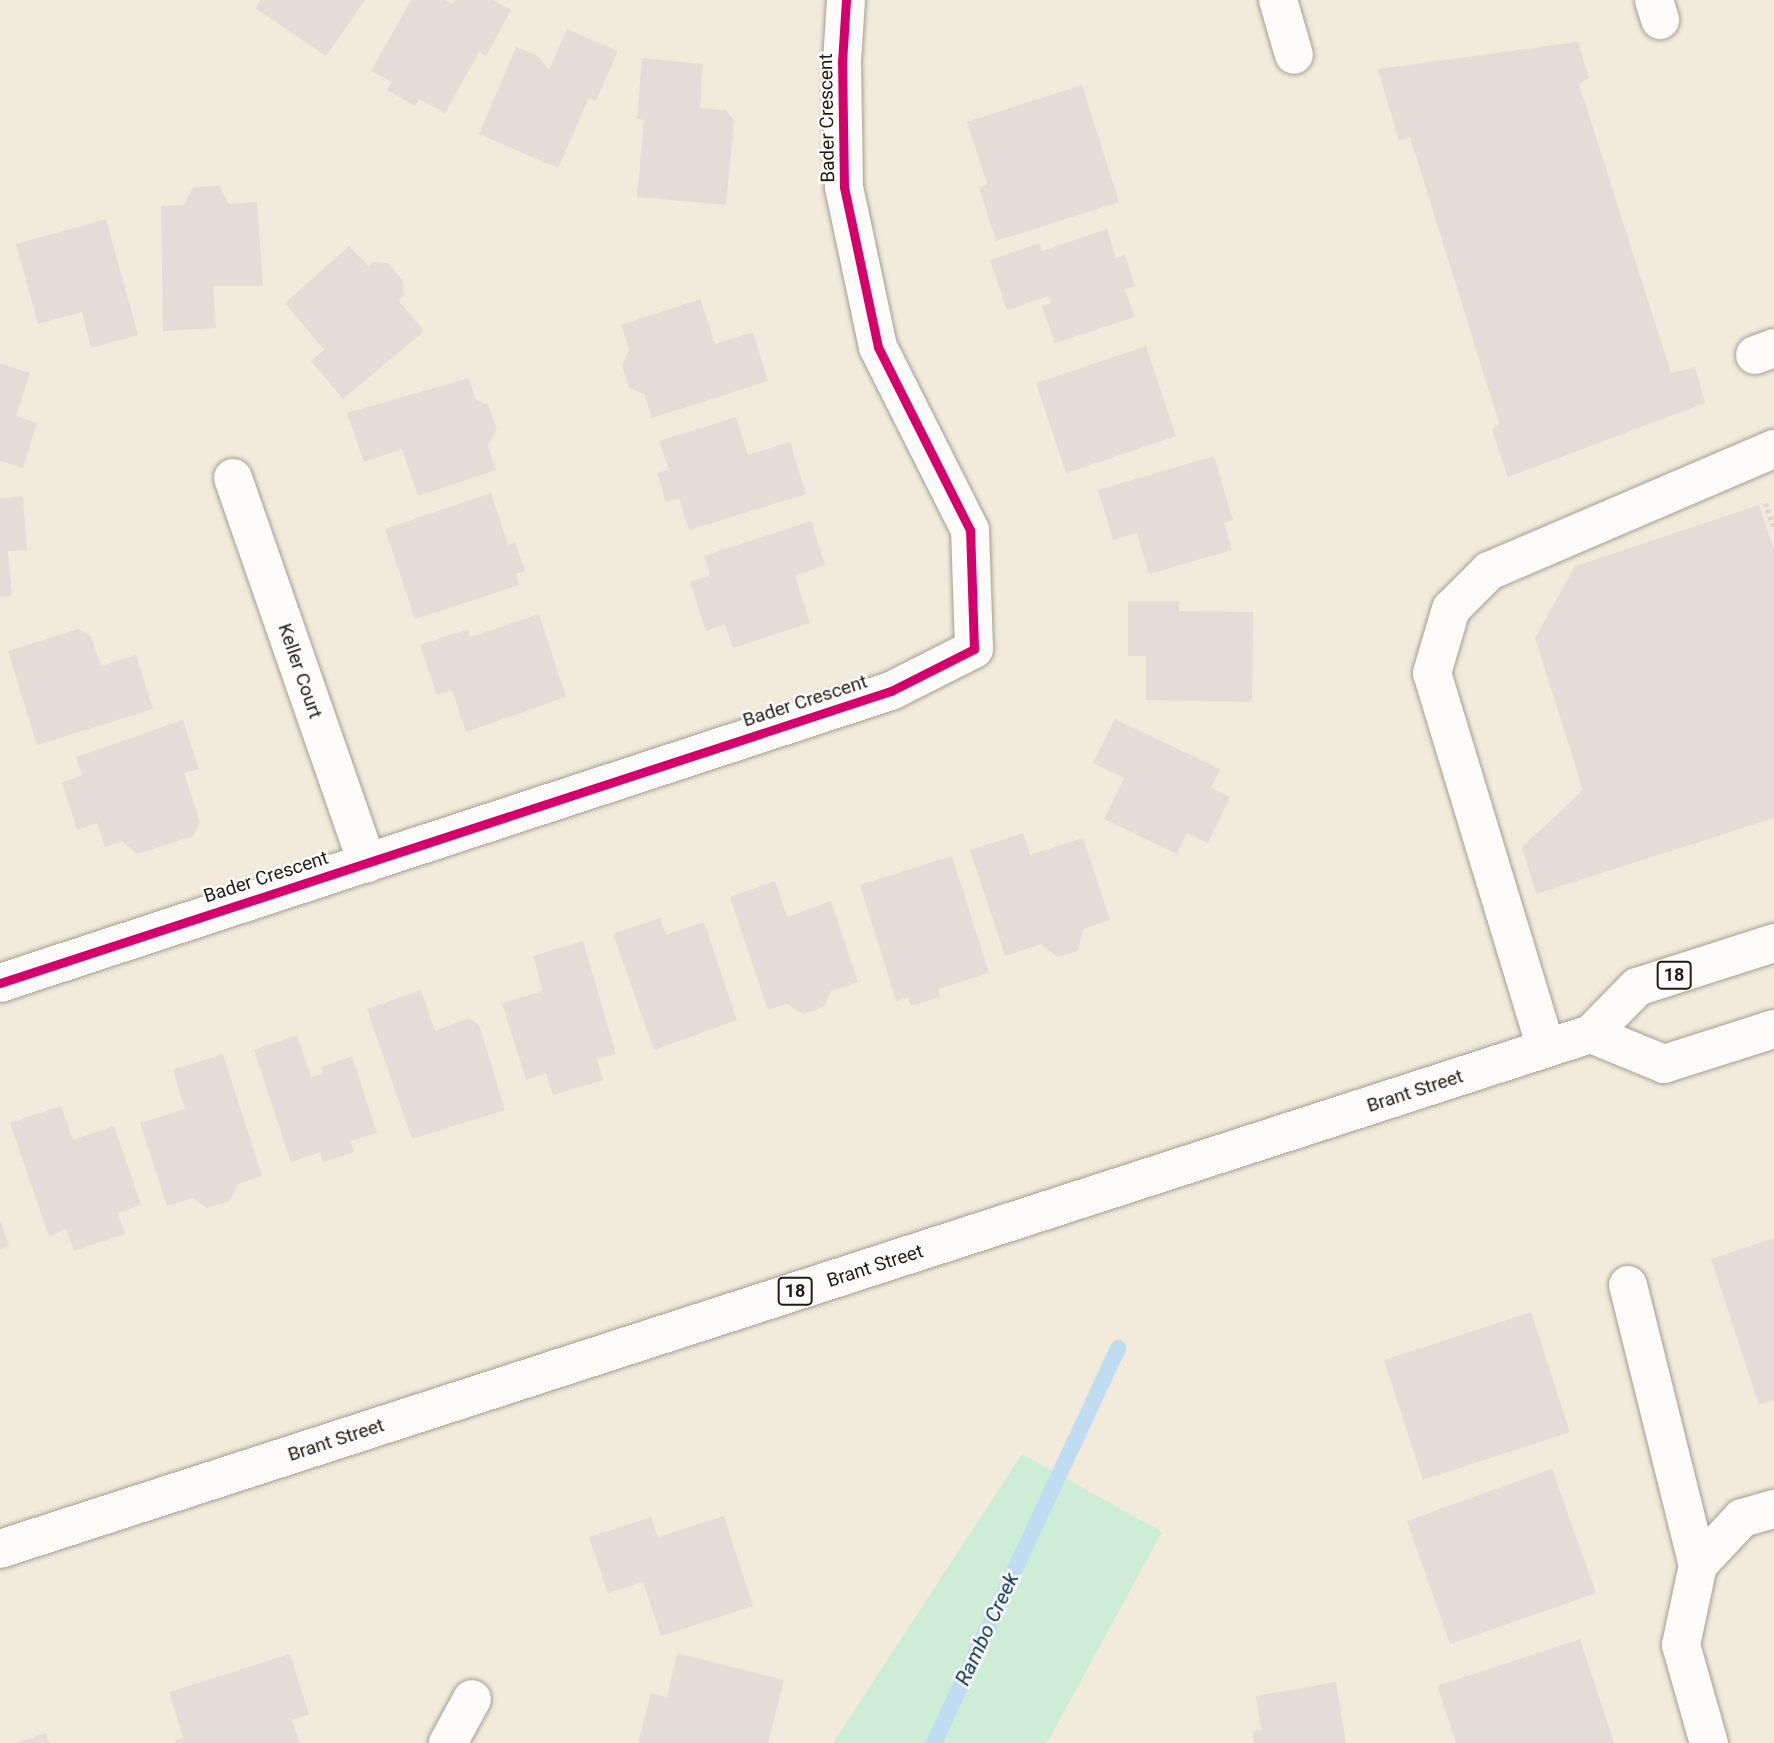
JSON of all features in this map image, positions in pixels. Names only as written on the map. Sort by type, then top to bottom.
[{"type":"street","name":"Bader Crescent","points":[[0,983],[891,691],[974,649],[971,530],[878,347],[844,187],[842,62],[846,0]]},
{"type":"street","points":[[1278,0],[1294,55]]},
{"type":"street","points":[[1546,1048],[1432,673],[1451,609],[1489,571],[1774,449]]},
{"type":"street","name":"Keller Court","points":[[233,478],[366,863]]},
{"type":"street","name":"Brant Street","points":[[0,1549],[1591,1034],[1637,987],[1774,943]]},
{"type":"street","points":[[1591,1034],[1664,1063],[1774,1029]]},
{"type":"street","points":[[1628,1285],[1698,1565],[1681,1645],[1709,1743]]},
{"type":"street","points":[[1698,1565],[1742,1518],[1774,1508]]},
{"type":"street","points":[[448,1743],[472,1699]]},
{"type":"green space","points":[[1022,1454],[1162,1532],[1047,1743],[833,1743]]},
{"type":"building","points":[[261,0],[365,0],[326,56],[255,8]]},
{"type":"building","points":[[411,0],[445,0],[452,4],[454,0],[493,0],[511,10],[486,56],[479,52],[445,113],[419,99],[415,106],[387,90],[392,82],[371,71]]},
{"type":"building","points":[[567,29],[618,51],[596,101],[589,98],[558,168],[479,134],[516,47],[538,56],[549,70]]},
{"type":"building","points":[[1578,42],[1589,78],[1579,84],[1671,373],[1695,367],[1705,403],[1508,477],[1492,429],[1499,423],[1410,137],[1399,141],[1378,69]]},
{"type":"building","points":[[642,58],[703,64],[700,108],[726,110],[734,120],[726,205],[637,197],[644,120],[637,119]]},
{"type":"building","points":[[1082,85],[1119,202],[996,241],[979,187],[987,184],[967,122]]},
{"type":"building","points":[[219,186],[229,204],[257,202],[263,286],[213,286],[216,328],[163,331],[161,206],[184,205],[193,187]]},
{"type":"building","points":[[106,219],[138,335],[91,348],[82,312],[38,324],[16,244]]},
{"type":"building","points":[[1107,229],[1116,258],[1125,255],[1135,286],[1125,289],[1135,317],[1055,343],[1042,306],[1051,303],[1048,296],[1007,310],[990,260],[1039,243],[1042,251]]},
{"type":"building","points":[[349,246],[369,267],[373,262],[388,263],[403,281],[404,296],[398,300],[424,331],[343,399],[311,361],[324,350],[285,303]]},
{"type":"building","points":[[700,299],[715,344],[753,332],[768,381],[652,418],[644,394],[629,388],[622,365],[629,349],[621,325]]},
{"type":"building","points":[[1146,346],[1176,436],[1066,473],[1036,383]]},
{"type":"building","points":[[0,363],[30,373],[16,416],[37,423],[23,468],[0,461]]},
{"type":"building","points":[[469,378],[475,399],[488,405],[497,429],[488,446],[496,470],[418,496],[402,449],[364,462],[347,413]]},
{"type":"building","points":[[736,417],[748,455],[790,442],[806,494],[689,530],[679,498],[666,502],[657,473],[669,470],[659,441]]},
{"type":"building","points":[[1214,456],[1233,520],[1224,523],[1232,550],[1149,574],[1137,533],[1113,540],[1098,490]]},
{"type":"building","points":[[491,493],[508,545],[515,542],[525,571],[516,574],[519,585],[415,619],[385,529]]},
{"type":"building","points":[[23,496],[27,550],[8,551],[12,596],[0,597],[0,498]]},
{"type":"building","points":[[1759,505],[1774,550],[1774,818],[1536,894],[1522,847],[1583,790],[1535,638],[1575,566]]},
{"type":"building","points":[[811,521],[825,565],[795,576],[810,623],[733,648],[725,624],[706,631],[690,582],[710,575],[704,556]]},
{"type":"building","points":[[1128,601],[1179,601],[1179,611],[1253,612],[1252,702],[1146,700],[1146,656],[1128,656]]},
{"type":"building","points":[[539,614],[566,697],[466,732],[452,690],[437,695],[420,645],[468,629],[470,637]]},
{"type":"building","points":[[78,629],[91,636],[101,666],[136,655],[153,709],[37,745],[8,651]]},
{"type":"building","points":[[1115,719],[1220,769],[1211,788],[1230,797],[1208,843],[1187,833],[1177,854],[1104,819],[1124,778],[1093,763]]},
{"type":"building","points":[[183,720],[199,769],[184,773],[200,822],[193,836],[137,854],[122,841],[105,847],[97,823],[77,830],[62,783],[82,775],[76,757]]},
{"type":"building","points":[[1023,833],[1030,855],[1083,838],[1110,920],[1083,929],[1078,951],[1057,957],[1041,944],[1005,956],[970,850]]},
{"type":"building","points":[[952,856],[989,973],[938,989],[940,997],[911,1006],[908,997],[896,1001],[860,885]]},
{"type":"building","points":[[775,881],[787,917],[831,901],[858,982],[831,991],[824,1007],[803,1014],[787,1004],[768,1010],[730,897]]},
{"type":"building","points":[[660,918],[666,935],[704,922],[737,1020],[654,1050],[613,934]]},
{"type":"building","points":[[583,941],[616,1054],[597,1059],[603,1080],[553,1095],[546,1073],[526,1080],[502,1003],[543,991],[533,956]]},
{"type":"building","points":[[421,990],[435,1031],[469,1018],[479,1025],[505,1110],[412,1139],[367,1009]]},
{"type":"building","points":[[297,1035],[311,1077],[323,1074],[321,1067],[352,1056],[377,1133],[351,1141],[354,1152],[323,1162],[320,1152],[291,1162],[254,1050]]},
{"type":"building","points":[[223,1054],[262,1176],[238,1184],[230,1201],[207,1208],[193,1198],[167,1206],[140,1123],[185,1109],[173,1070]]},
{"type":"building","points":[[61,1106],[73,1140],[114,1126],[141,1205],[118,1213],[125,1234],[74,1251],[66,1229],[49,1236],[10,1123]]},
{"type":"building","points":[[0,1220],[9,1246],[0,1249]]},
{"type":"building","points":[[1774,1238],[1774,1400],[1759,1405],[1711,1259]]},
{"type":"building","points":[[1531,1312],[1570,1432],[1423,1480],[1384,1360]]},
{"type":"building","points":[[1552,1469],[1596,1593],[1450,1644],[1407,1521]]},
{"type":"building","points":[[724,1516],[753,1606],[661,1636],[643,1582],[608,1593],[589,1537],[651,1517],[658,1537]]},
{"type":"building","points":[[1580,1639],[1614,1743],[1456,1743],[1437,1686]]},
{"type":"building","points":[[677,1653],[784,1680],[768,1743],[638,1743],[651,1693],[667,1697]]},
{"type":"building","points":[[290,1654],[309,1714],[292,1720],[300,1743],[176,1743],[175,1740],[183,1737],[169,1692]]},
{"type":"building","points":[[1336,1682],[1346,1743],[1254,1743],[1252,1731],[1261,1730],[1256,1696]]},
{"type":"building","points":[[46,1733],[49,1743],[16,1743]]},
{"type":"waterway","name":"Rambo Creek","points":[[934,1743],[1118,1348]]},
{"type":"cycle path","points":[[0,983],[891,691],[974,649],[970,530],[878,347],[844,187],[842,62],[846,0]]}]
